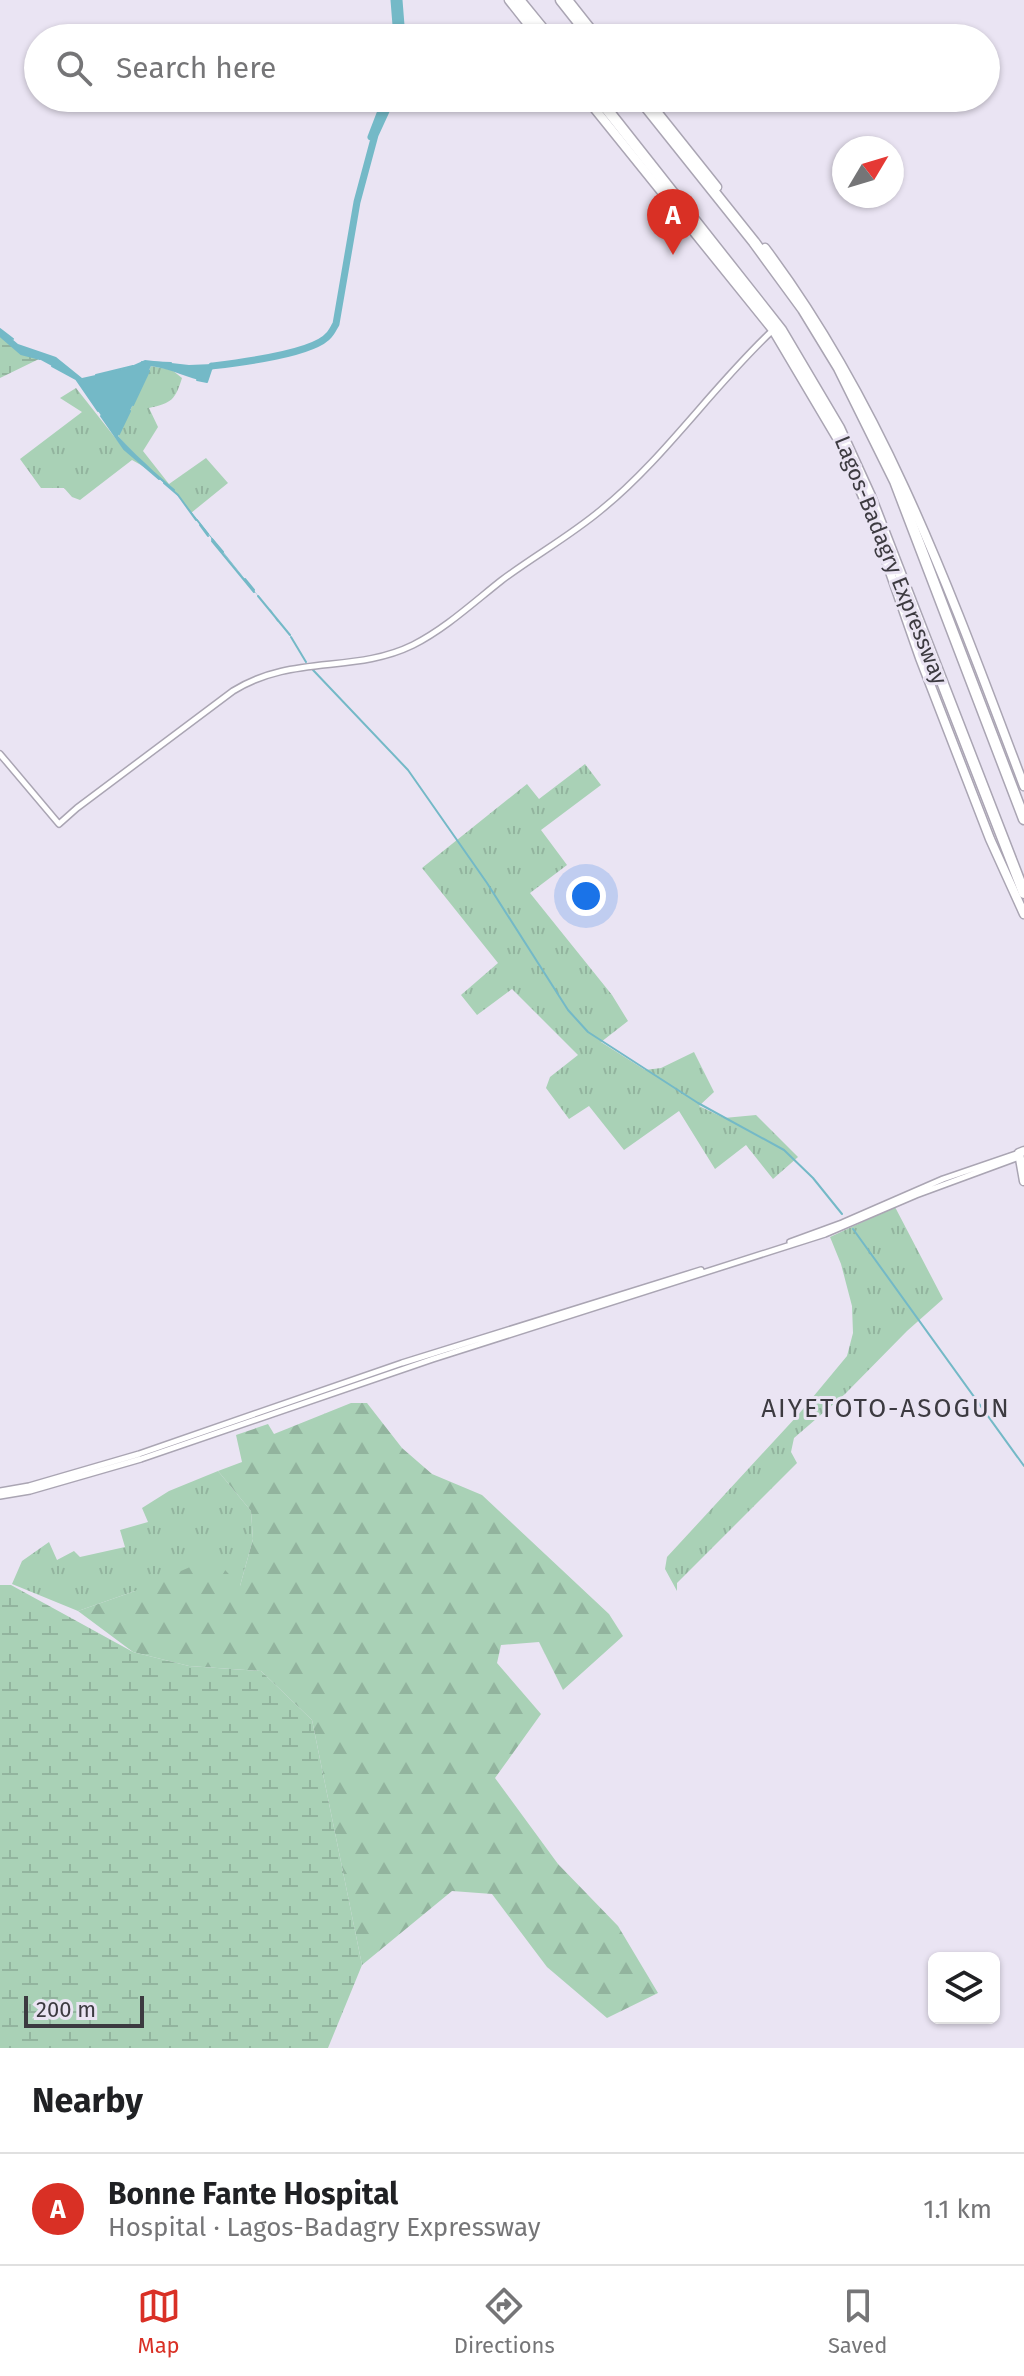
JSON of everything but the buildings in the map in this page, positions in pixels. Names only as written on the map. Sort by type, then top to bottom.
[{"type":"highway","points":[[519,0],[539,24]]},
{"type":"highway","points":[[561,0],[580,24]]},
{"type":"highway","name":"Lagos-Badagry Expressway","points":[[609,112],[781,330],[839,428],[870,496],[1024,893]]},
{"type":"highway","name":"Lagos-Badagry Expressway","points":[[650,112],[754,242],[824,342],[865,416],[911,521],[1024,819]]},
{"type":"highway","points":[[721,262],[760,304]]},
{"type":"main road","points":[[509,0],[528,24]]},
{"type":"main road","points":[[568,0],[587,24]]},
{"type":"main road","name":"Lagos-Badagry Expressway","points":[[598,112],[773,330],[837,438],[862,493],[971,790],[1003,871],[1024,914]]},
{"type":"main road","name":"Lagos-Badagry Expressway","points":[[657,112],[788,279],[860,394],[919,517],[1024,786]]},
{"type":"main road","points":[[1022,1154],[1024,1181]]},
{"type":"street","points":[[0,754],[59,824],[245,684],[274,672],[300,666],[368,660],[416,644],[534,556],[602,510],[652,461],[773,330]]},
{"type":"street","points":[[0,1493],[139,1454],[796,1240],[1022,1154]]},
{"type":"green space","points":[[0,336],[21,354],[39,359],[0,378]]},
{"type":"green space","points":[[151,366],[172,370],[182,378],[172,399],[149,408],[158,427],[143,451],[169,484],[206,458],[228,483],[191,513],[165,483],[132,460],[80,500],[64,488],[41,488],[20,459],[82,412],[60,398],[76,388],[124,449],[141,463],[118,436]]},
{"type":"green space","points":[[585,764],[601,785],[541,830],[567,865],[530,893],[612,995],[628,1021],[601,1042],[645,1070],[661,1068],[694,1052],[714,1092],[699,1106],[724,1118],[756,1115],[798,1157],[773,1179],[746,1145],[715,1169],[679,1111],[624,1150],[589,1106],[569,1119],[546,1088],[550,1077],[578,1055],[512,989],[477,1015],[461,995],[498,963],[422,868],[527,784],[539,799]]},
{"type":"green space","points":[[895,1207],[943,1299],[845,1394],[794,1438],[791,1452],[797,1463],[677,1583],[677,1591],[665,1569],[667,1557],[798,1415],[847,1356],[853,1333],[852,1306],[830,1237]]},
{"type":"green space","points":[[351,1403],[367,1403],[402,1448],[432,1474],[482,1495],[609,1614],[623,1636],[563,1690],[539,1642],[501,1645],[497,1663],[541,1714],[495,1778],[558,1864],[618,1926],[658,1993],[607,2018],[547,1967],[492,1894],[452,1891],[362,1965],[312,1720],[261,1671],[189,1666],[133,1652],[78,1611],[135,1591],[213,1557],[240,1586],[253,1539],[251,1511],[218,1471],[242,1462],[236,1435],[268,1424],[274,1434]]},
{"type":"green space","points":[[218,1471],[251,1511],[253,1539],[240,1586],[135,1591],[78,1611],[12,1584],[22,1561],[49,1542],[57,1560],[74,1551],[80,1557],[125,1547],[120,1530],[148,1522],[142,1508],[169,1491]]},
{"type":"green space","points":[[0,1585],[11,1585],[133,1652],[189,1666],[261,1671],[312,1720],[362,1965],[328,2048],[0,2048]]},
{"type":"water","points":[[0,329],[18,344],[56,357],[82,378],[127,368],[145,360],[189,365],[213,364],[207,382],[151,366],[118,436],[174,492],[124,449],[76,379],[39,359],[21,354],[0,336]]},
{"type":"water","points":[[174,492],[178,495],[291,637],[183,502]]},
{"type":"waterway","points":[[394,0],[396,24]]},
{"type":"waterway","points":[[399,0],[401,24]]},
{"type":"waterway","points":[[371,137],[381,112]]},
{"type":"waterway","points":[[212,366],[292,352],[321,342],[331,332],[336,324],[357,202],[375,135],[386,112]]},
{"type":"waterway","points":[[0,329],[13,339]]},
{"type":"waterway","points":[[0,336],[21,354],[40,359]]},
{"type":"waterway","points":[[142,362],[171,363]]},
{"type":"waterway","points":[[197,380],[207,382],[213,364]]},
{"type":"waterway","points":[[52,366],[76,379],[98,411]]},
{"type":"waterway","points":[[96,375],[133,366]]},
{"type":"waterway","points":[[133,405],[149,371]]},
{"type":"waterway","points":[[119,434],[130,411]]},
{"type":"waterway","points":[[101,416],[124,449],[159,479]]},
{"type":"waterway","points":[[154,473],[174,490]]},
{"type":"waterway","points":[[164,483],[178,495],[196,520]]},
{"type":"waterway","points":[[197,520],[208,534]]},
{"type":"waterway","points":[[200,525],[208,536]]},
{"type":"waterway","points":[[212,539],[223,552]]},
{"type":"waterway","points":[[212,541],[254,592]]},
{"type":"waterway","points":[[245,579],[254,590]]},
{"type":"waterway","points":[[258,596],[290,635]]},
{"type":"waterway","points":[[270,610],[278,621]]},
{"type":"waterway","points":[[291,637],[306,662]]},
{"type":"waterway","points":[[313,670],[408,770],[487,883],[568,1010],[588,1032],[698,1103],[784,1150],[813,1178],[842,1214]]},
{"type":"waterway","points":[[853,1229],[1024,1466]]},
{"type":"place","name":"Bonne Fante Hospital","points":[[673,255]]},
{"type":"district","name":"AIYETOTO-ASOGUN","points":[[886,1408]]}]
